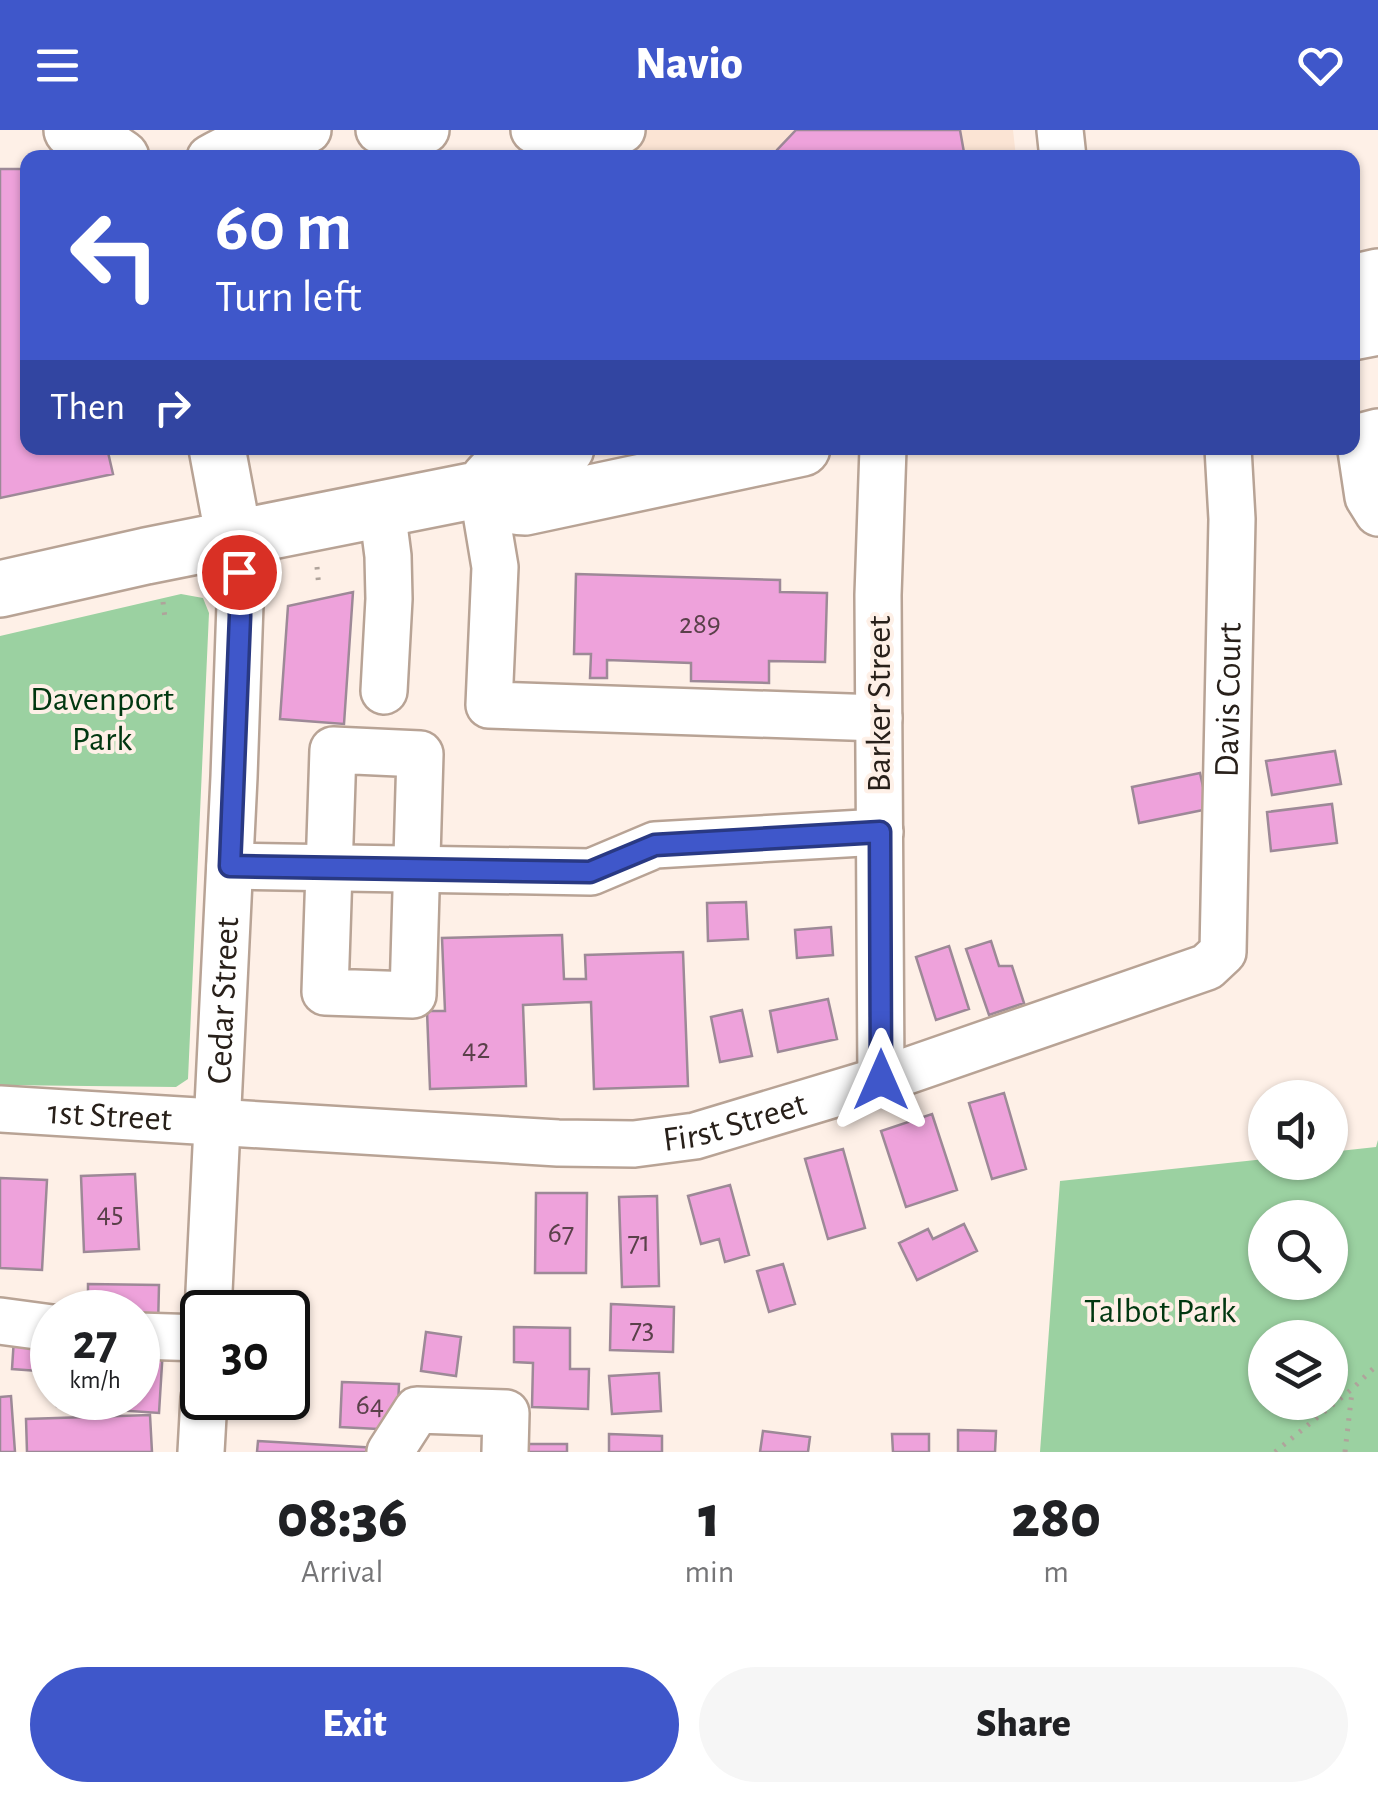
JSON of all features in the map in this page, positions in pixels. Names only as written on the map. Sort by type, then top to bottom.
[{"type":"main road","points":[[72,130],[109,150]]},
{"type":"main road","name":"Cedar Street","points":[[218,455],[234,539]]},
{"type":"main road","points":[[482,489],[506,463],[531,455]]},
{"type":"main road","points":[[0,589],[482,489],[503,503],[526,506],[769,455]]},
{"type":"street","points":[[223,150],[260,135],[308,130]]},
{"type":"street","points":[[379,130],[426,130]]},
{"type":"street","points":[[534,130],[592,134],[622,130]]},
{"type":"street","points":[[1378,432],[1360,437],[1368,497],[1378,513]]},
{"type":"street","name":"Barker Street","points":[[881,1080],[878,595],[883,455]]},
{"type":"street","name":"Davis Court","points":[[1223,952],[1232,519],[1228,455]]},
{"type":"street","points":[[482,489],[495,567],[489,705],[879,718]]},
{"type":"street","points":[[382,509],[389,589],[384,691]]},
{"type":"street","name":"Cedar Street","points":[[209,1290],[240,604],[234,539]]},
{"type":"street","points":[[333,750],[420,754],[416,868],[412,994],[325,992],[333,750]]},
{"type":"street","points":[[230,866],[590,872],[655,845],[880,832]]},
{"type":"street","name":"First Street","points":[[218,1122],[558,1144],[634,1144],[694,1136],[881,1080],[1207,967],[1223,952]]},
{"type":"street","name":"1st Street","points":[[0,1109],[218,1122]]},
{"type":"street","points":[[0,1321],[30,1325]]},
{"type":"street","points":[[390,1452],[417,1410],[506,1413],[506,1452]]},
{"type":"street","points":[[201,1452],[203,1420]]},
{"type":"path","points":[[317,567],[319,588]]},
{"type":"path","points":[[163,602],[166,618]]},
{"type":"path","points":[[1275,1452],[1378,1364]]},
{"type":"path","points":[[1346,1452],[1352,1388]]},
{"type":"shaded area","points":[[569,130],[1013,130],[1015,150],[567,150]]},
{"type":"green space","name":"Davenport Park","points":[[181,594],[203,598],[209,613],[188,1079],[176,1087],[0,1085],[0,636]]},
{"type":"green space","name":"Talbot Park","points":[[1378,1140],[1378,1452],[1040,1452],[1060,1181],[1248,1161],[1248,1180],[1348,1180],[1348,1150],[1376,1147]]},
{"type":"building","points":[[796,130],[960,130],[964,150],[777,150]]},
{"type":"building","points":[[0,169],[20,169],[20,455],[109,455],[113,474],[0,498]]},
{"type":"building","points":[[576,574],[780,580],[780,592],[827,593],[825,662],[769,661],[769,683],[691,681],[691,663],[607,660],[607,678],[590,678],[591,654],[574,654]]},
{"type":"building","points":[[353,592],[344,724],[280,719],[288,606]]},
{"type":"building","points":[[1335,751],[1341,784],[1272,795],[1266,761]]},
{"type":"building","points":[[1200,773],[1208,809],[1139,823],[1132,787]]},
{"type":"building","points":[[1332,804],[1337,843],[1271,851],[1267,812]]},
{"type":"building","points":[[746,902],[748,939],[708,941],[707,903]]},
{"type":"building","points":[[831,927],[833,955],[797,958],[795,930]]},
{"type":"building","points":[[562,935],[564,979],[586,979],[585,955],[683,952],[688,1086],[594,1089],[591,1002],[523,1005],[526,1086],[430,1089],[427,1011],[445,1011],[442,938]]},
{"type":"building","points":[[991,941],[999,966],[1012,966],[1024,1003],[989,1015],[966,949]]},
{"type":"building","points":[[949,946],[969,1009],[936,1020],[916,957]]},
{"type":"building","points":[[828,999],[837,1039],[778,1052],[770,1011]]},
{"type":"building","points":[[742,1010],[752,1056],[720,1062],[711,1017]]},
{"type":"building","points":[[1004,1093],[1026,1169],[992,1179],[969,1103]]},
{"type":"building","points":[[932,1114],[957,1190],[906,1207],[881,1131]]},
{"type":"building","points":[[843,1149],[865,1228],[828,1239],[805,1159]]},
{"type":"building","points":[[135,1174],[139,1249],[84,1252],[81,1176]]},
{"type":"building","points":[[0,1178],[47,1180],[42,1270],[0,1268]]},
{"type":"building","points":[[730,1185],[749,1255],[725,1262],[719,1239],[701,1244],[688,1196]]},
{"type":"building","points":[[536,1193],[587,1193],[586,1273],[535,1273]]},
{"type":"building","points":[[657,1196],[659,1286],[622,1287],[619,1197]]},
{"type":"building","points":[[964,1224],[977,1251],[917,1280],[899,1243],[928,1229],[933,1239]]},
{"type":"building","points":[[783,1264],[795,1304],[769,1312],[757,1271]]},
{"type":"building","points":[[88,1284],[159,1285],[159,1290],[88,1290]]},
{"type":"building","points":[[611,1304],[674,1307],[673,1352],[610,1350]]},
{"type":"building","points":[[514,1327],[570,1328],[570,1369],[589,1369],[588,1409],[532,1407],[533,1363],[514,1362]]},
{"type":"building","points":[[426,1332],[461,1337],[456,1376],[421,1371]]},
{"type":"building","points":[[14,1338],[30,1339],[30,1370],[12,1369]]},
{"type":"building","points":[[160,1348],[163,1348],[160,1397]]},
{"type":"building","points":[[659,1373],[661,1411],[612,1414],[609,1376]]},
{"type":"building","points":[[342,1382],[399,1384],[397,1430],[340,1427]]},
{"type":"building","points":[[11,1396],[15,1452],[0,1452],[0,1397]]},
{"type":"building","points":[[26,1419],[150,1420],[152,1452],[27,1452]]},
{"type":"building","points":[[958,1430],[996,1431],[995,1452],[958,1452]]},
{"type":"building","points":[[763,1431],[810,1437],[808,1452],[760,1452]]},
{"type":"building","points":[[609,1434],[662,1436],[662,1452],[609,1452]]},
{"type":"building","points":[[892,1434],[929,1434],[929,1452],[893,1452]]},
{"type":"building","points":[[258,1441],[378,1448],[378,1452],[257,1452]]},
{"type":"building","points":[[528,1444],[567,1444],[567,1452],[528,1452]]},
{"type":"route","points":[[239,572],[230,866],[590,872],[655,845],[880,832],[881,1080]]}]
